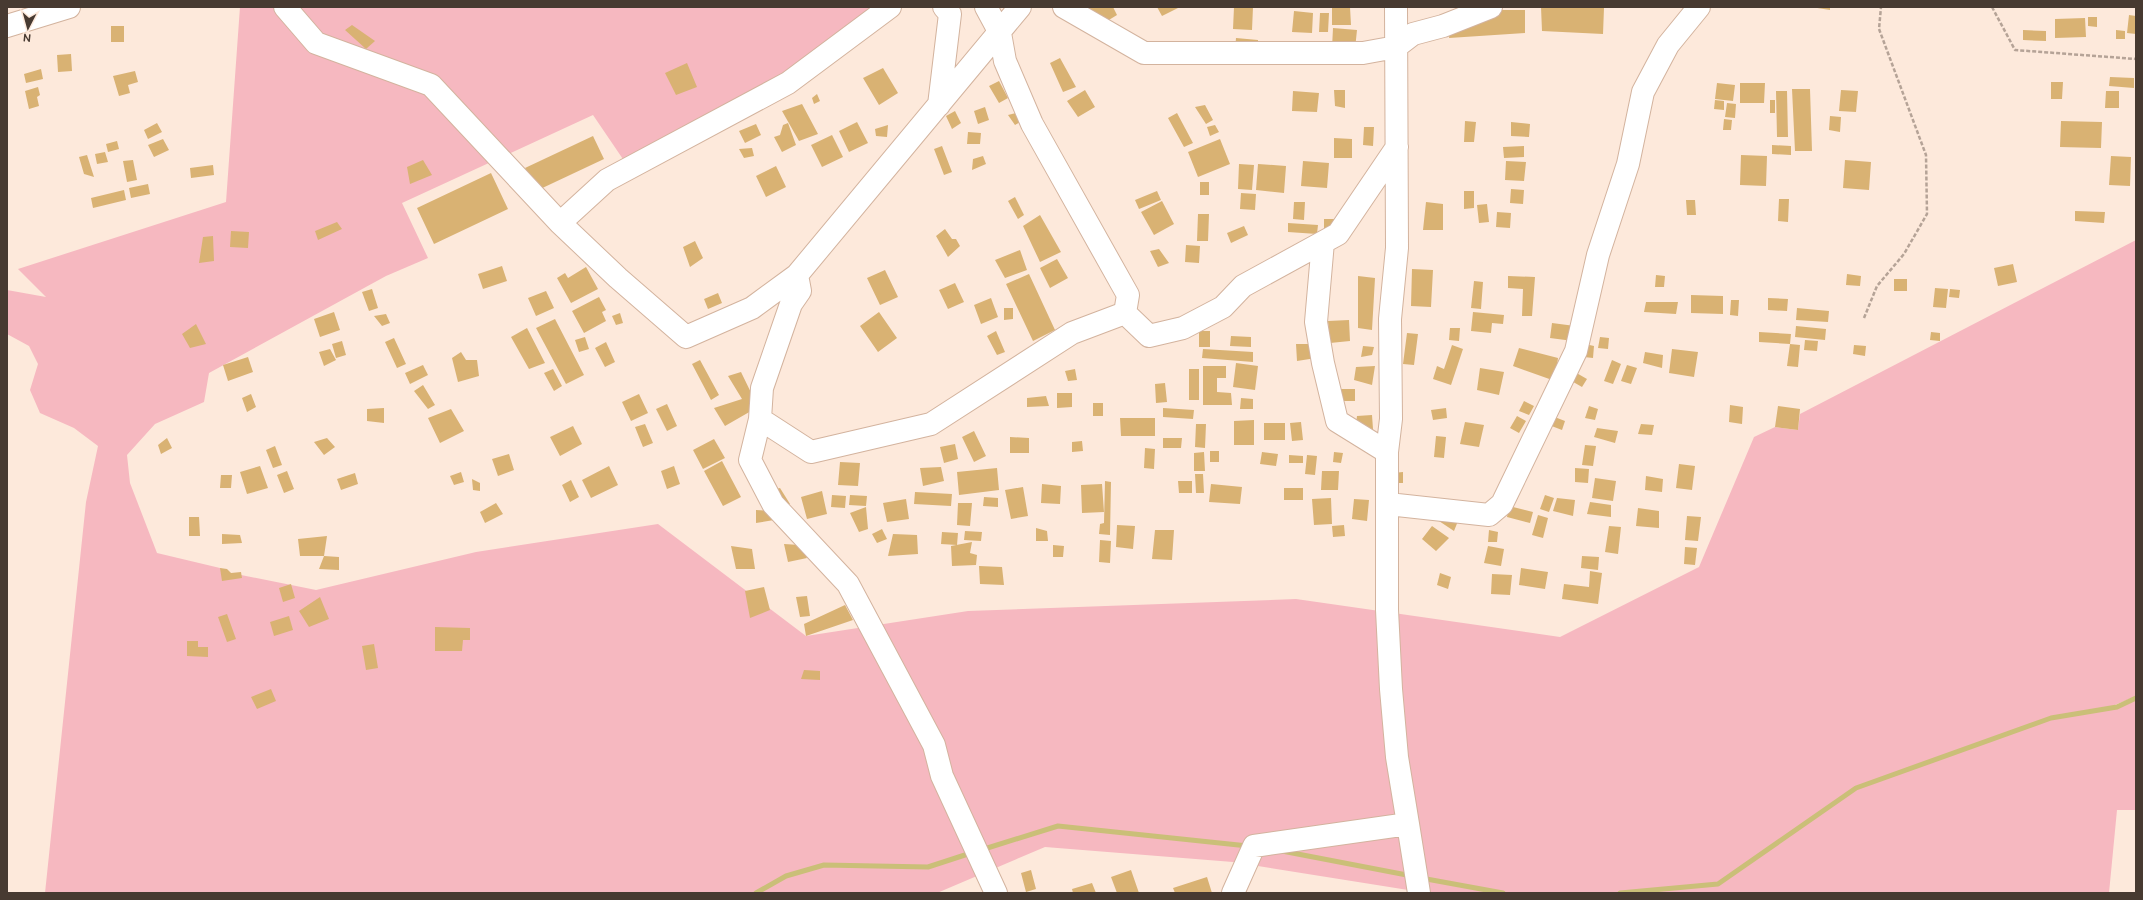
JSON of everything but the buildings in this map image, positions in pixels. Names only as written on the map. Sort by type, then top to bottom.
[{"type":"street","points":[[7,26],[69,7]]},
{"type":"street","points":[[285,7],[316,42],[431,85],[560,223],[618,278],[686,337],[752,308],[797,275],[1000,33],[1020,7]]},
{"type":"street","points":[[560,223],[607,180],[788,83],[890,7]]},
{"type":"street","points":[[939,105],[950,14],[944,7]]},
{"type":"street","points":[[986,7],[1000,33],[1005,61],[1032,124],[1128,295],[1125,313]]},
{"type":"street","points":[[1064,7],[1144,53],[1363,53],[1396,47],[1413,34],[1443,26],[1491,7]]},
{"type":"street","points":[[1396,7],[1397,248],[1390,319],[1391,419],[1387,452],[1387,610],[1391,690],[1397,757],[1419,893]]},
{"type":"street","points":[[1388,504],[1489,514],[1502,504],[1576,351],[1598,255],[1628,164],[1643,92],[1668,45],[1700,7]]},
{"type":"street","points":[[1125,313],[1148,336],[1182,328],[1223,306],[1243,286],[1338,234],[1397,147]]},
{"type":"street","points":[[1323,242],[1316,322],[1323,363],[1337,421],[1387,452]]},
{"type":"street","points":[[797,275],[800,291],[791,304],[762,388],[760,418],[750,460],[773,504],[848,584],[934,745],[942,776],[996,893]]},
{"type":"street","points":[[760,418],[811,452],[931,424],[1072,333],[1125,313]]},
{"type":"street","points":[[1233,893],[1254,846],[1408,824]]},
{"type":"path","points":[[1864,318],[1877,286],[1904,254],[1927,214],[1926,155],[1879,29],[1881,7]]},
{"type":"path","points":[[1993,8],[2015,50],[2136,59]]},
{"type":"shaded area","points":[[240,7],[890,7],[788,83],[629,168],[593,115],[402,203],[428,258],[386,276],[209,373],[204,402],[155,424],[127,455],[130,483],[157,553],[220,568],[231,573],[316,590],[476,552],[658,524],[806,636],[968,611],[1296,599],[1560,637],[1699,567],[1754,437],[1775,427],[1798,430],[1800,414],[2136,240],[2136,696],[2108,708],[2117,707],[2136,698],[2136,810],[2117,810],[2109,893],[1427,893],[1233,862],[1045,847],[937,893],[45,893],[86,502],[98,446],[74,428],[40,413],[30,390],[38,364],[29,346],[7,334],[7,290],[46,297],[18,269],[226,202]]},
{"type":"waterway","points":[[1620,893],[1718,884],[1856,788],[2051,718],[2117,707],[2136,698]]},
{"type":"waterway","points":[[981,850],[1058,826],[1248,846]]},
{"type":"waterway","points":[[1282,851],[1412,876]]},
{"type":"waterway","points":[[756,893],[786,876],[824,865],[928,867],[971,853]]},
{"type":"waterway","points":[[1421,878],[1503,893]]}]
